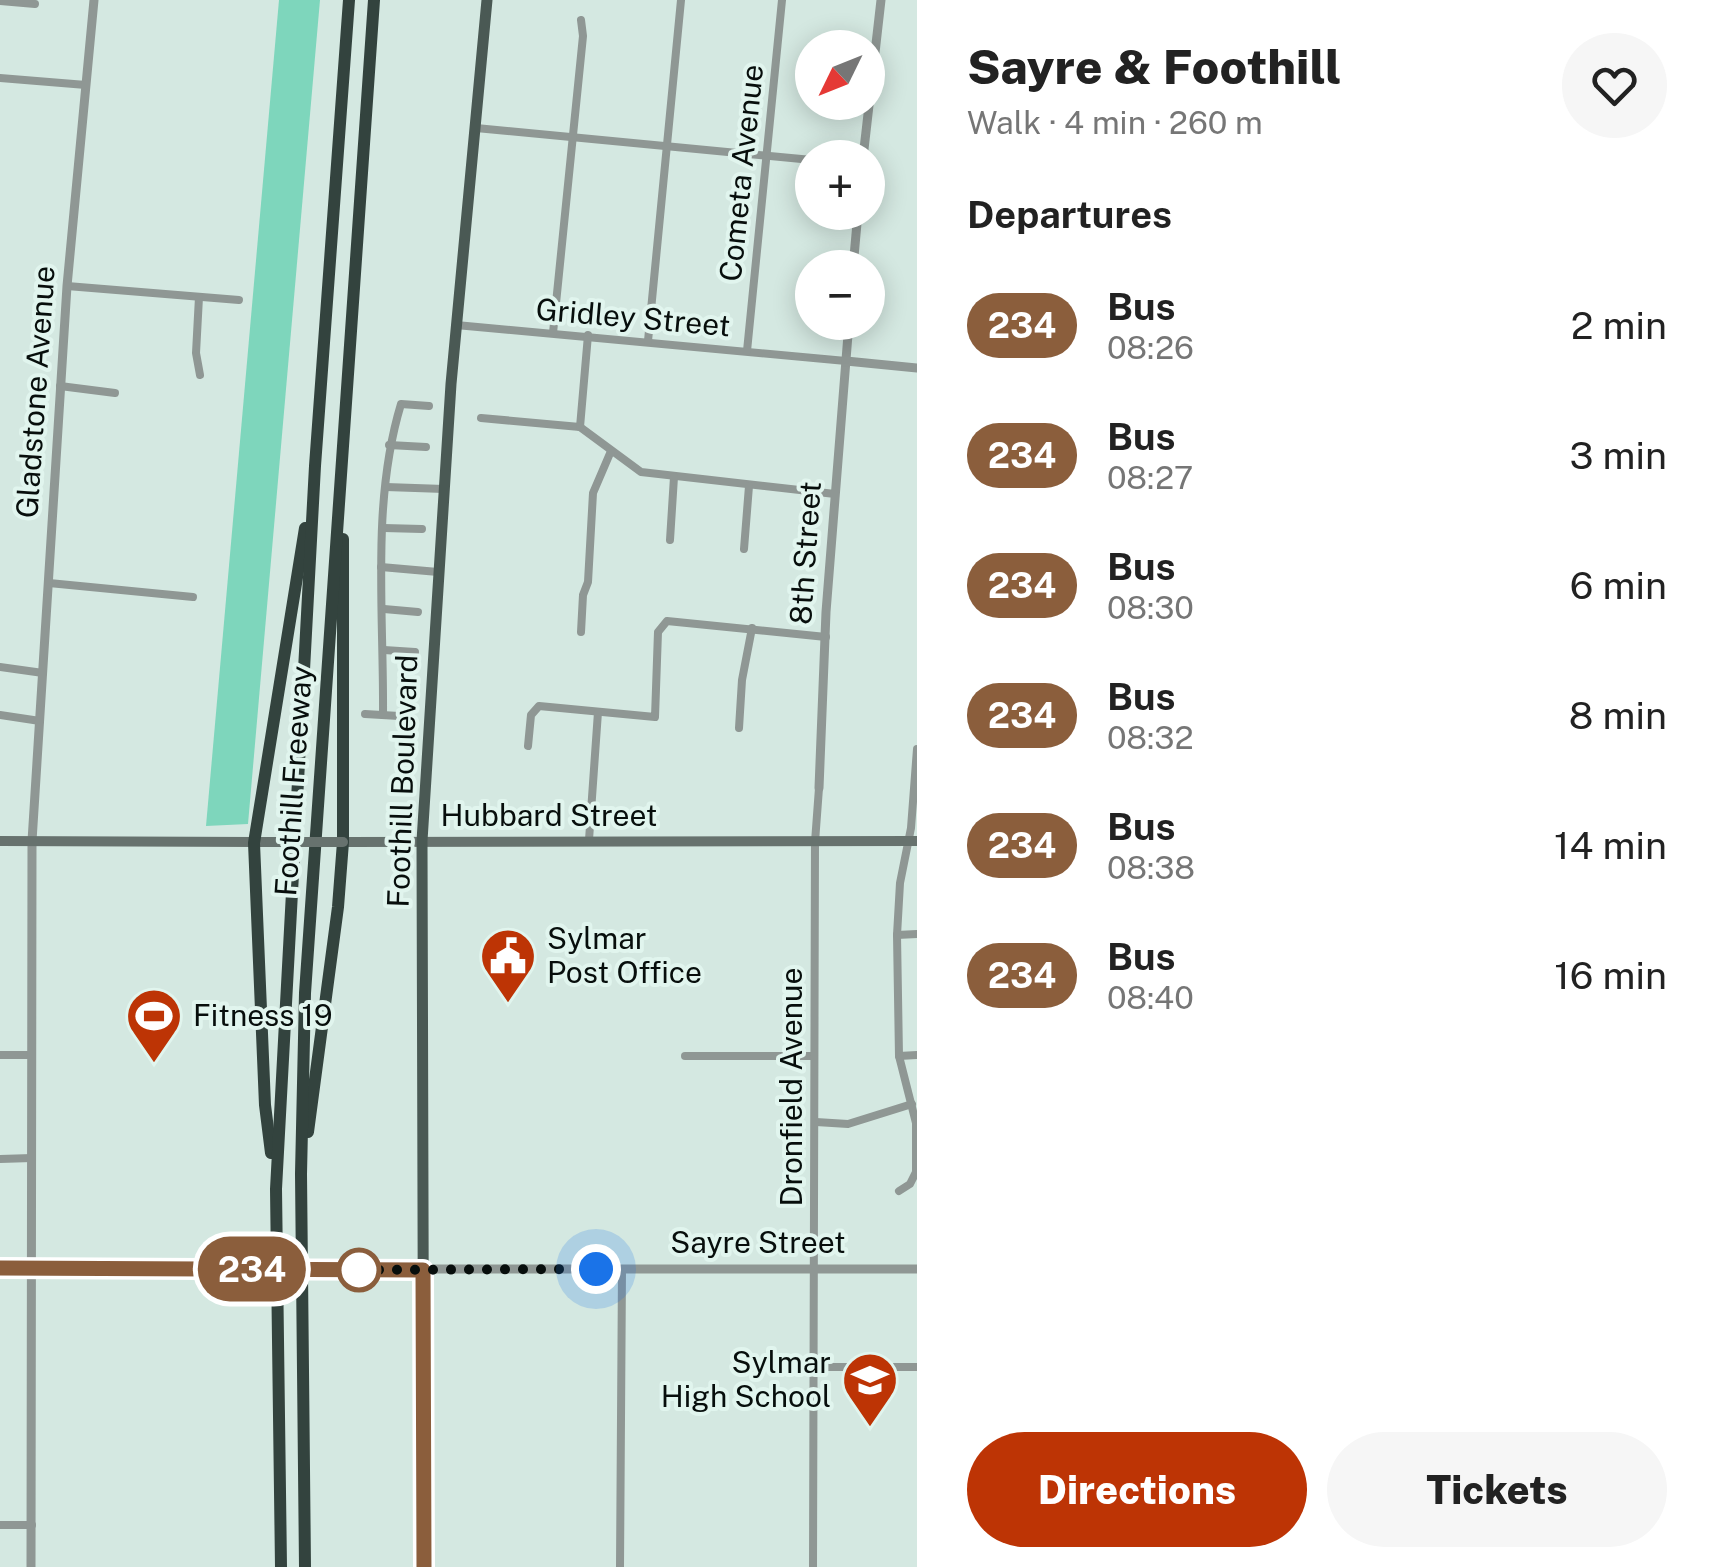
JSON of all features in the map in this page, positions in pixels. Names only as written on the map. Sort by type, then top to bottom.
[{"type":"highway","name":"Foothill Freeway","points":[[281,1567],[276,1189],[315,466],[349,0]]},
{"type":"highway","name":"Foothill Freeway","points":[[305,1567],[301,1174],[305,993],[374,0]]},
{"type":"highway","points":[[301,1174],[329,984],[344,842],[343,424]]},
{"type":"highway","points":[[276,1189],[265,1105],[254,842],[315,466]]},
{"type":"main road","name":"Foothill Boulevard","points":[[424,1567],[422,841],[456,325],[487,0]]},
{"type":"main road","name":"Hubbard Street","points":[[0,841],[913,841]]},
{"type":"street","name":"Gladstone Avenue","points":[[31,1567],[32,841],[67,286],[94,0]]},
{"type":"street","points":[[648,341],[682,0]]},
{"type":"street","name":"Cometa Avenue","points":[[747,351],[782,0]]},
{"type":"street","points":[[865,140],[882,0]]},
{"type":"street","points":[[0,1],[35,4]]},
{"type":"street","points":[[553,332],[583,36],[581,20]]},
{"type":"street","points":[[0,78],[86,85]]},
{"type":"street","points":[[476,128],[795,158]]},
{"type":"street","points":[[67,286],[239,300]]},
{"type":"street","points":[[199,297],[196,353],[200,375]]},
{"type":"street","name":"Gridley Street","points":[[456,325],[846,361]]},
{"type":"street","points":[[580,426],[588,335]]},
{"type":"street","name":"8th Street","points":[[819,788],[848,340]]},
{"type":"street","points":[[846,361],[917,368]]},
{"type":"street","points":[[60,386],[115,393]]},
{"type":"street","points":[[383,715],[382,567],[389,444],[401,404],[429,406]]},
{"type":"street","points":[[482,418],[580,426],[641,472],[836,494]]},
{"type":"street","points":[[389,444],[426,447]]},
{"type":"street","points":[[581,632],[594,493],[611,451]]},
{"type":"street","points":[[670,540],[674,477]]},
{"type":"street","points":[[744,549],[749,486]]},
{"type":"street","points":[[386,487],[444,489]]},
{"type":"street","points":[[384,528],[422,529]]},
{"type":"street","points":[[382,567],[438,572]]},
{"type":"street","points":[[48,583],[193,597]]},
{"type":"street","points":[[384,609],[418,612]]},
{"type":"street","points":[[528,746],[531,714],[539,706],[655,716],[658,632],[666,621],[826,637]]},
{"type":"street","points":[[739,728],[742,680],[752,628]]},
{"type":"street","points":[[384,650],[415,652]]},
{"type":"street","points":[[0,667],[43,673]]},
{"type":"street","points":[[589,840],[598,712]]},
{"type":"street","points":[[365,714],[399,716]]},
{"type":"street","points":[[0,715],[40,721]]},
{"type":"street","points":[[899,1190],[910,1184],[916,1172],[916,1123],[899,1056],[897,935],[900,883],[913,841],[917,748]]},
{"type":"street","name":"Dronfield Avenue","points":[[814,1567],[815,842],[819,788]]},
{"type":"street","points":[[897,935],[917,934]]},
{"type":"street","points":[[0,1055],[31,1055]]},
{"type":"street","points":[[899,1056],[917,1055]]},
{"type":"street","points":[[686,1056],[814,1056]]},
{"type":"street","points":[[816,1122],[848,1124],[912,1104]]},
{"type":"street","points":[[0,1159],[32,1158]]},
{"type":"street","name":"Sayre Street","points":[[0,1268],[917,1268]]},
{"type":"street","points":[[620,1567],[622,1269]]},
{"type":"street","points":[[814,1366],[917,1366]]},
{"type":"street","points":[[0,1525],[32,1525]]},
{"type":"green space","points":[[279,0],[320,0],[248,824],[206,826]]},
{"type":"bus line","name":"234","points":[[0,1268],[423,1270],[424,1567]]},
{"type":"place","name":"Sylmar Post Office","points":[[508,1005]]},
{"type":"place","name":"Fitness 19","points":[[154,1065]]},
{"type":"place","name":"Sylmar High School","points":[[870,1429]]},
{"type":"route","points":[[359,1270],[351,1270],[596,1269]]}]
